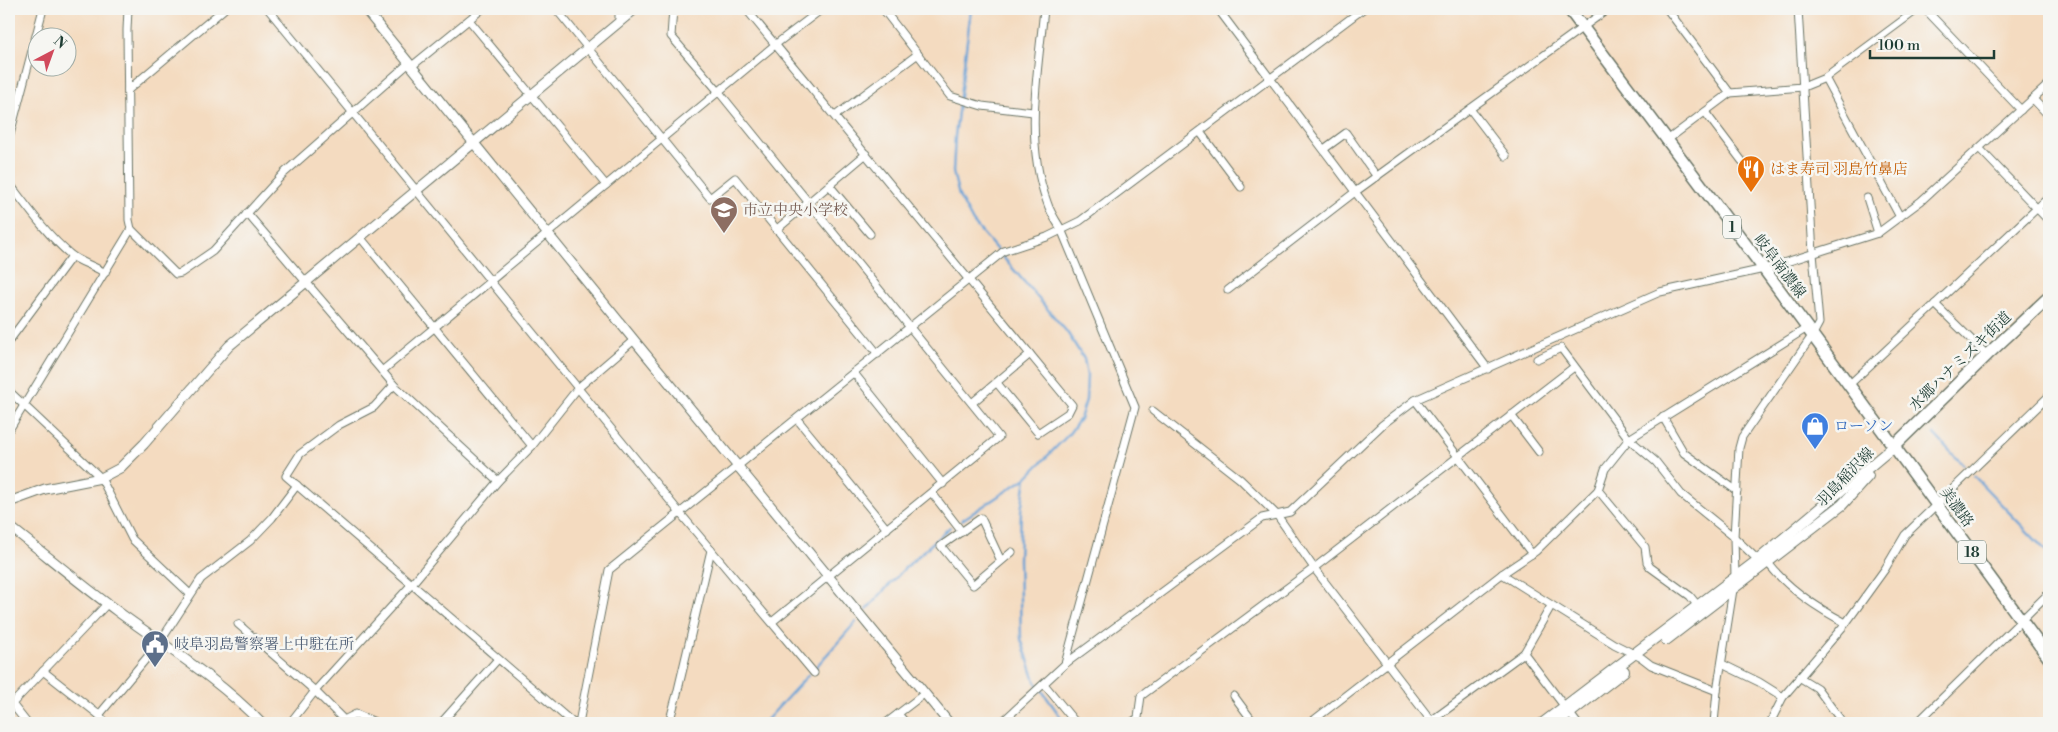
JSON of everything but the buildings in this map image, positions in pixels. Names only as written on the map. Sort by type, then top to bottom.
[{"type":"main road","name":"岐阜南濃線","points":[[1568,9],[1764,269],[1893,447]]},
{"type":"main road","name":"水郷ハナミズキ街道","points":[[1893,447],[2049,297]]},
{"type":"main road","name":"美濃路","points":[[1893,447],[2049,658]]},
{"type":"main road","name":"羽島稲沢線","points":[[1543,723],[1567,711],[1639,656],[1733,589],[1893,447]]},
{"type":"main road","name":"羽島稲沢線","points":[[1639,656],[1735,577],[1763,561]]},
{"type":"main road","name":"羽島稲沢線","points":[[1557,723],[1567,711]]},
{"type":"street","points":[[9,138],[43,9]]},
{"type":"street","points":[[128,9],[129,220],[131,229],[176,274],[181,273],[213,251],[283,174],[353,112],[482,9]]},
{"type":"street","points":[[128,90],[224,9]]},
{"type":"street","points":[[268,9],[680,513],[814,673]]},
{"type":"street","points":[[365,9],[948,723]]},
{"type":"street","points":[[556,9],[710,198],[735,178],[878,354]]},
{"type":"street","points":[[619,9],[619,22]]},
{"type":"street","points":[[9,502],[45,490],[101,478],[120,468],[144,444],[228,346],[635,9]]},
{"type":"street","points":[[673,9],[671,36],[809,202],[999,437],[772,622]]},
{"type":"street","points":[[746,9],[1072,405],[1068,412],[1038,433],[998,383]]},
{"type":"street","points":[[382,371],[776,44],[822,9]]},
{"type":"street","points":[[883,9],[950,96],[982,106],[1034,112]]},
{"type":"street","points":[[1044,9],[1034,112],[1037,169],[1047,203],[1061,229],[1134,408],[1065,664]]},
{"type":"street","points":[[1218,9],[1488,369]]},
{"type":"street","points":[[579,723],[609,570],[1004,251],[1047,237],[1080,221],[1363,9]]},
{"type":"street","points":[[1228,290],[1355,192],[1608,9]]},
{"type":"street","points":[[1667,9],[1730,93]]},
{"type":"street","points":[[1714,723],[1717,691],[1735,577],[1734,537],[1739,448],[1742,437],[1810,332],[1819,323],[1798,9]]},
{"type":"street","points":[[1666,141],[1730,93],[1803,87],[1825,78],[1918,9]]},
{"type":"street","points":[[1925,9],[2021,110]]},
{"type":"street","points":[[469,20],[606,185]]},
{"type":"street","points":[[834,116],[918,54]]},
{"type":"street","points":[[1825,78],[1900,217]]},
{"type":"street","points":[[1001,723],[1065,664],[1262,518],[1290,512],[1382,425],[1415,400],[1660,292],[1764,269],[1878,233],[1900,217],[1980,149],[2048,87]]},
{"type":"street","points":[[2033,99],[2049,116]]},
{"type":"street","points":[[1470,109],[1506,156]]},
{"type":"street","points":[[1705,112],[1742,161]]},
{"type":"street","points":[[1200,132],[1241,187]]},
{"type":"street","points":[[1324,149],[1346,133],[1377,177]]},
{"type":"street","points":[[1980,149],[2049,222]]},
{"type":"street","points":[[776,230],[866,154]]},
{"type":"street","points":[[9,184],[44,228],[72,256],[94,265],[105,273]]},
{"type":"street","points":[[829,185],[870,234]]},
{"type":"street","points":[[1849,385],[2049,196]]},
{"type":"street","points":[[1867,198],[1878,233]]},
{"type":"street","points":[[248,213],[394,385],[498,481]]},
{"type":"street","points":[[9,430],[131,229]]},
{"type":"street","points":[[360,236],[532,446]]},
{"type":"street","points":[[9,341],[72,256]]},
{"type":"street","points":[[1935,304],[1987,355]]},
{"type":"street","points":[[1310,723],[1502,574],[1532,554],[1598,490],[1605,469],[1629,439],[1663,417],[1810,332]]},
{"type":"street","points":[[290,723],[498,481],[532,446],[578,388],[634,340]]},
{"type":"street","points":[[1536,359],[1561,348],[1629,439],[1656,462],[1682,494],[1817,608],[1846,623]]},
{"type":"street","points":[[972,403],[998,383],[1030,354]]},
{"type":"street","points":[[1130,723],[1138,718],[1141,696],[1314,568],[1574,367]]},
{"type":"street","points":[[854,373],[943,484]]},
{"type":"street","points":[[394,385],[374,407],[339,425],[300,454],[286,476],[410,585],[573,723]]},
{"type":"street","points":[[9,391],[101,478],[132,538],[190,594]]},
{"type":"street","points":[[1770,723],[1783,697],[1846,623],[1885,569],[1905,535],[2049,396]]},
{"type":"street","points":[[1415,400],[1532,554]]},
{"type":"street","points":[[1153,411],[1240,479],[1277,515],[1314,568],[1432,722],[1524,652],[1551,606]]},
{"type":"street","points":[[1512,415],[1539,452]]},
{"type":"street","points":[[1663,417],[1684,453],[1738,491]]},
{"type":"street","points":[[797,419],[887,529]]},
{"type":"street","points":[[99,715],[160,642],[201,579],[250,540],[272,518],[297,485]]},
{"type":"street","points":[[1598,490],[1645,547],[1647,562],[1650,568],[1690,596],[1698,606]]},
{"type":"street","points":[[932,493],[962,532]]},
{"type":"street","points":[[1001,561],[981,518],[942,546],[973,585],[1012,552]]},
{"type":"street","points":[[9,526],[107,604],[192,663],[240,701],[261,723]]},
{"type":"street","points":[[669,723],[678,694],[711,550]]},
{"type":"street","points":[[1502,574],[1614,644],[1639,656],[1651,666],[1717,691]]},
{"type":"street","points":[[1917,723],[2049,593]]},
{"type":"street","points":[[27,723],[11,705],[107,604]]},
{"type":"street","points":[[238,624],[344,720],[356,714],[378,723]]},
{"type":"street","points":[[1524,652],[1577,723]]},
{"type":"street","points":[[441,723],[498,659]]},
{"type":"street","points":[[1722,664],[1759,682],[1783,697]]},
{"type":"street","points":[[44,671],[99,715],[106,723]]},
{"type":"street","points":[[1799,677],[1817,688],[1843,723]]},
{"type":"street","points":[[1041,687],[1076,723]]},
{"type":"street","points":[[886,723],[924,694]]},
{"type":"street","points":[[1234,696],[1254,723]]},
{"type":"street","points":[[898,714],[906,723]]},
{"type":"waterway","points":[[962,520],[1026,478],[1068,435],[1080,419],[1086,400],[1087,375],[1084,359],[1067,332],[973,222],[959,196],[953,172],[955,136],[971,9]]},
{"type":"waterway","points":[[1934,434],[1963,465]]},
{"type":"waterway","points":[[1974,476],[2049,554]]},
{"type":"waterway","points":[[1026,478],[1021,511],[1019,559],[1021,639],[1035,681],[1065,723]]},
{"type":"waterway","points":[[866,610],[904,569],[950,527]]},
{"type":"waterway","points":[[815,668],[856,622]]},
{"type":"waterway","points":[[764,723],[809,674]]},
{"type":"place","name":"はま寿司 羽島竹鼻店","points":[[1751,193]]},
{"type":"place","name":"市立中央小学校","points":[[724,234]]},
{"type":"place","name":"ローソン","points":[[1815,450]]},
{"type":"place","name":"岐阜羽島警察署上中駐在所","points":[[155,668]]}]
